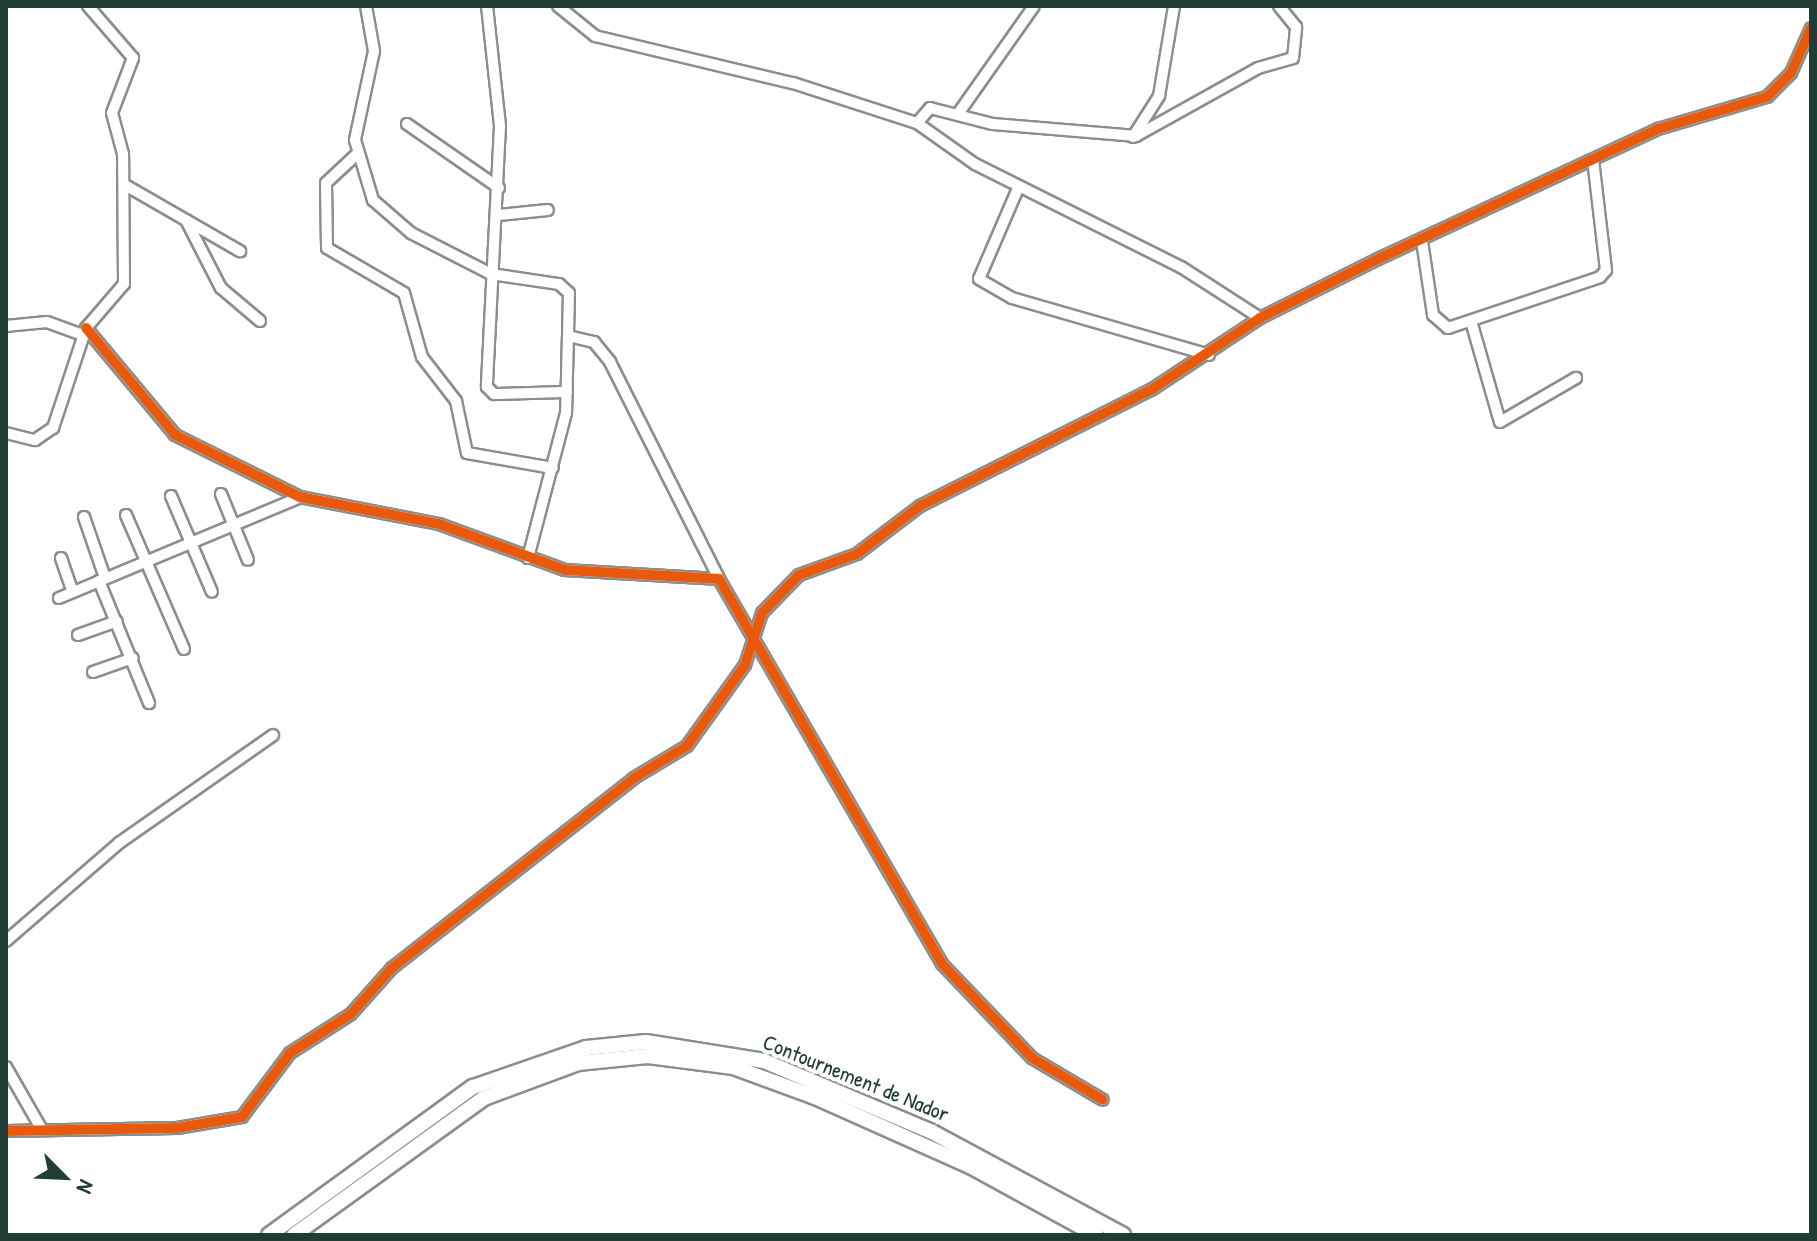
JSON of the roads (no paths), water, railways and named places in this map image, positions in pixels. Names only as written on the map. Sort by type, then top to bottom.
[{"type":"highway","name":"Contournement de Nador","points":[[269,1235],[473,1087],[586,1048],[646,1042],[764,1061],[932,1132],[1123,1235]]},
{"type":"highway","name":"Contournement de Nador","points":[[294,1235],[484,1098],[578,1063],[648,1056],[733,1067],[815,1097],[956,1159],[1096,1235]]},
{"type":"street","points":[[6,433],[35,440],[53,428],[84,331],[124,285],[125,185],[112,113],[133,58],[88,6]]},
{"type":"street","points":[[366,6],[374,51],[357,154],[373,200],[411,233],[491,274],[564,286],[568,336],[567,392],[553,468],[528,558]]},
{"type":"street","points":[[487,6],[499,188],[499,215],[491,274],[489,392],[567,392]]},
{"type":"street","points":[[558,6],[595,36],[793,83],[917,123],[1019,186],[1181,267],[1260,318]]},
{"type":"street","points":[[960,111],[1034,6]]},
{"type":"street","points":[[1133,137],[1159,96],[1174,6]]},
{"type":"street","points":[[917,123],[930,108],[960,111],[993,124],[1133,137],[1258,68],[1293,58],[1296,27],[1279,6]]},
{"type":"street","points":[[6,1131],[177,1128],[242,1117],[290,1053],[351,1014],[392,968],[634,778],[687,746],[745,665],[762,613],[799,575],[857,554],[932,500],[1209,355],[1260,318],[1658,129],[1715,117],[1776,91],[1811,28]]},
{"type":"street","points":[[407,124],[499,188]]},
{"type":"street","points":[[357,154],[326,183],[327,248],[404,293],[422,357],[456,401],[467,453],[553,468]]},
{"type":"street","points":[[1422,241],[1433,315],[1448,328],[1605,274],[1593,160]]},
{"type":"street","points":[[125,185],[240,251]]},
{"type":"street","points":[[1019,186],[979,279],[1012,298],[1209,355]]},
{"type":"street","points":[[499,215],[548,210]]},
{"type":"street","points":[[186,220],[221,288],[260,321]]},
{"type":"street","points":[[1471,321],[1500,422],[1576,378]]},
{"type":"street","points":[[6,326],[47,322],[84,331],[175,435],[300,497],[439,524],[565,570],[719,579]]},
{"type":"street","points":[[568,336],[594,342],[610,362],[719,579],[942,964],[1032,1058],[1103,1100]]},
{"type":"street","points":[[221,494],[248,560]]},
{"type":"street","points":[[171,496],[212,592]]},
{"type":"street","points":[[59,598],[300,497]]},
{"type":"street","points":[[126,515],[184,649]]},
{"type":"street","points":[[84,517],[102,580],[149,703]]},
{"type":"street","points":[[61,558],[73,592]]},
{"type":"street","points":[[78,635],[117,621]]},
{"type":"street","points":[[93,672],[133,658]]},
{"type":"street","points":[[6,941],[37,922],[119,843],[273,735]]},
{"type":"street","points":[[6,1067],[41,1128]]}]
